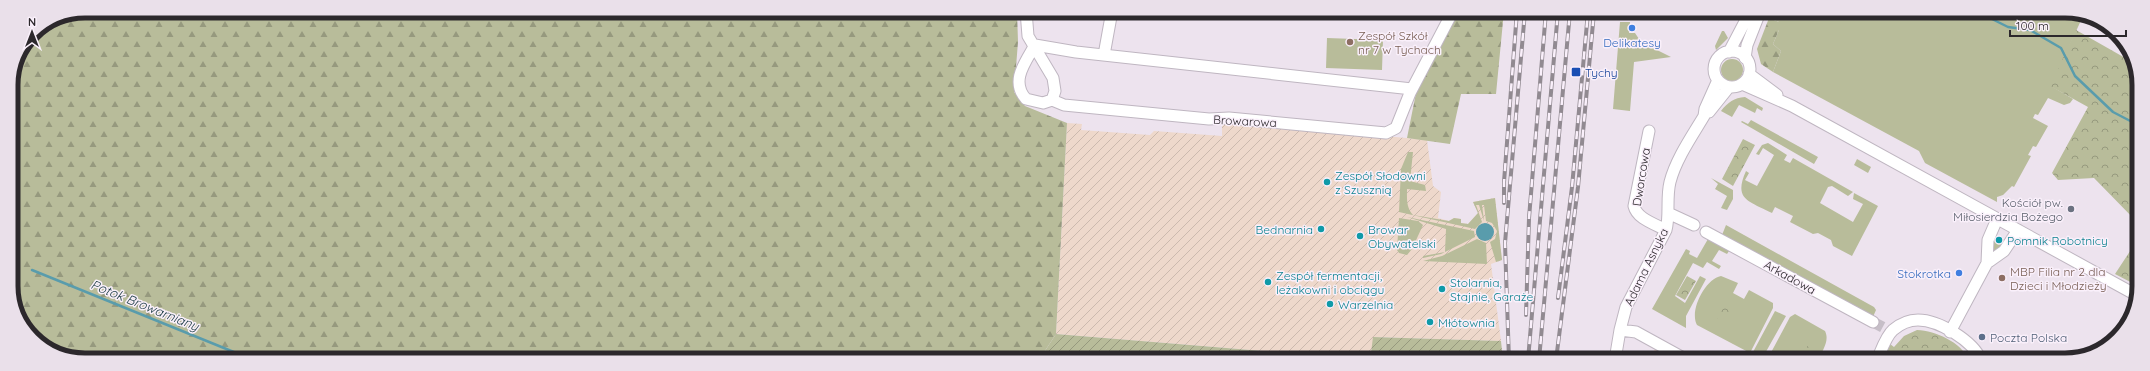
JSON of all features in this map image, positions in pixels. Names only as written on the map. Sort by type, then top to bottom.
[{"type":"street","points":[[1027,18],[1028,36],[1035,46],[1053,78],[1055,91],[1052,100],[1043,103],[1026,99],[1019,89],[1019,73],[1035,46]]},
{"type":"street","points":[[1104,55],[1111,18]]},
{"type":"street","name":"Browarowa","points":[[1052,100],[1064,105],[1208,118],[1229,118],[1386,133],[1396,128],[1412,89],[1450,18]]},
{"type":"street","points":[[1747,18],[1729,52],[1718,59],[1716,76],[1729,87],[1742,84],[1792,106],[2131,292]]},
{"type":"street","points":[[1745,58],[1747,45],[1758,18]]},
{"type":"street","points":[[1035,46],[1412,89]]},
{"type":"street","points":[[1729,52],[1740,54],[1745,58],[1750,68],[1749,74],[1742,84]]},
{"type":"street","points":[[1749,74],[1792,106]]},
{"type":"street","name":"Adama Asnyka","points":[[1704,116],[1716,76]]},
{"type":"street","name":"Adama Asnyka","points":[[1616,353],[1626,307],[1666,230],[1670,181],[1704,116],[1729,87]]},
{"type":"street","name":"Dworcowa","points":[[1649,131],[1634,206],[1635,211],[1639,216],[1666,230]]},
{"type":"street","points":[[1668,213],[1694,225]]},
{"type":"street","points":[[1950,332],[1987,263],[1988,240],[1997,219]]},
{"type":"street","points":[[1987,263],[2004,252],[2018,230]]},
{"type":"street","name":"Arkadowa","points":[[1706,232],[1873,322]]},
{"type":"street","points":[[1880,353],[1888,331],[1910,321],[1920,320],[1935,323],[1973,346],[1977,353]]},
{"type":"street","points":[[1620,330],[1636,332],[1675,353]]},
{"type":"shaded area","points":[[1228,121],[1427,140],[1433,186],[1441,192],[1438,218],[1449,221],[1454,218],[1461,219],[1461,223],[1468,224],[1478,213],[1473,202],[1495,198],[1502,260],[1491,264],[1501,341],[1374,337],[1371,353],[1289,353],[1056,334],[1067,123],[1082,124],[1081,130],[1150,135],[1154,131],[1222,136],[1222,126]]},
{"type":"shaded area","points":[[1655,348],[1664,353],[1653,353]]},
{"type":"green space","points":[[1017,18],[1018,42],[1014,92],[1025,106],[1067,123],[1056,334],[1044,353],[85,353],[68,351],[48,342],[27,320],[19,299],[19,72],[27,52],[52,52],[52,27],[72,19]]},
{"type":"green space","points":[[1454,18],[1503,18],[1496,94],[1461,94],[1450,144],[1407,138],[1417,88]]},
{"type":"green space","points":[[1769,18],[2065,18],[2081,20],[2051,86],[2073,99],[2070,103],[2064,105],[2048,98],[2038,115],[2035,114],[2033,118],[2048,126],[2036,147],[2033,146],[2028,155],[2031,156],[2014,187],[2012,186],[2003,195],[1997,197],[1997,202],[1925,163],[1919,151],[1773,72],[1781,51],[1773,44],[1779,30],[1779,22]]},
{"type":"green space","points":[[1769,18],[1779,22],[1779,30],[1773,44],[1781,51],[1773,72],[1761,64],[1757,49]]},
{"type":"green space","points":[[1620,22],[1630,22],[1629,33],[1635,33],[1641,42],[1671,57],[1634,62],[1630,111],[1613,109]]},
{"type":"green space","points":[[2076,30],[2127,59],[2131,72],[2132,85],[2132,217],[2094,178],[2058,180],[2052,173],[2088,107],[2050,86]]},
{"type":"green space","points":[[1722,31],[1724,31],[1728,38],[1716,50],[1715,46]]},
{"type":"green space","points":[[1327,38],[1383,40],[1382,70],[1326,68]]},
{"type":"green space","points":[[1732,59],[1740,62],[1743,70],[1740,78],[1732,81],[1724,78],[1721,70],[1724,62]]},
{"type":"green space","points":[[1745,97],[1763,108],[1762,111],[1757,108],[1755,113],[1739,105],[1732,117],[1721,111],[1732,101]]},
{"type":"green space","points":[[1751,120],[1818,157],[1814,164],[1741,122],[1742,121],[1748,124]]},
{"type":"green space","points":[[1743,139],[1755,145],[1733,186],[1722,179]]},
{"type":"green space","points":[[1768,143],[1787,155],[1784,160],[1790,163],[1793,158],[1853,192],[1848,196],[1832,186],[1828,187],[1820,203],[1853,222],[1863,204],[1853,199],[1854,193],[1878,206],[1852,256],[1833,246],[1831,240],[1818,233],[1813,234],[1790,222],[1793,216],[1775,207],[1772,213],[1750,202],[1742,194],[1742,181],[1746,171],[1749,173],[1745,180],[1757,186],[1774,155],[1763,148],[1759,155],[1756,154],[1762,145]]},
{"type":"green space","points":[[1408,152],[1413,152],[1410,181],[1425,185],[1426,191],[1407,189],[1408,206],[1413,215],[1449,221],[1454,218],[1461,219],[1461,223],[1468,224],[1478,213],[1473,202],[1495,198],[1502,260],[1496,262],[1490,242],[1495,239],[1497,231],[1492,223],[1486,221],[1484,205],[1482,205],[1484,221],[1479,205],[1476,205],[1482,222],[1475,229],[1399,212],[1401,169]]},
{"type":"green space","points":[[1857,159],[1871,167],[1868,173],[1854,165]]},
{"type":"green space","points":[[1711,178],[1733,190],[1733,199],[1727,210],[1721,208],[1727,196],[1715,189],[1718,184]]},
{"type":"green space","points":[[1407,217],[1474,231],[1475,237],[1445,252],[1446,229]]},
{"type":"green space","points":[[1399,218],[1418,221],[1423,225],[1412,249],[1407,255],[1399,253],[1397,250]]},
{"type":"green space","points":[[1726,225],[1874,307],[1876,310],[1872,319],[1722,235]]},
{"type":"green space","points":[[1994,234],[2008,242],[1993,256],[1991,243]]},
{"type":"green space","points":[[1477,239],[1486,243],[1487,264],[1423,261],[1442,256]]},
{"type":"green space","points":[[1708,239],[1729,251],[1727,254],[1719,250],[1712,261],[1721,266],[1719,269],[1707,262],[1703,268],[1693,263],[1675,296],[1685,303],[1700,276],[1706,279],[1686,316],[1686,328],[1652,309],[1686,249],[1690,251],[1689,254],[1697,258]]},
{"type":"green space","points":[[2132,248],[2132,283],[2115,274]]},
{"type":"green space","points":[[1445,252],[1441,254],[1423,258],[1423,256]]},
{"type":"green space","points":[[1687,276],[1696,281],[1685,300],[1676,295]]},
{"type":"green space","points":[[1721,276],[1738,283],[1733,293],[1744,299],[1749,290],[1773,303],[1773,308],[1750,353],[1697,325],[1695,312],[1700,296],[1709,283],[1715,278]]},
{"type":"green space","points":[[1725,305],[1735,311],[1728,324],[1717,318]]},
{"type":"green space","points":[[1775,311],[1786,316],[1765,353],[1753,352]]},
{"type":"green space","points":[[1795,314],[1825,331],[1827,338],[1822,353],[1771,353],[1790,317]]},
{"type":"green space","points":[[1917,330],[1940,335],[1954,343],[1964,353],[1885,353],[1890,344],[1894,347],[1904,336]]},
{"type":"green space","points":[[1056,334],[1289,353],[1044,353]]},
{"type":"green space","points":[[1373,337],[1501,341],[1502,353],[1371,353]]},
{"type":"green space","points":[[1807,346],[1817,351],[1816,353],[1803,353]]},
{"type":"water","points":[[1485,223],[1489,224],[1493,228],[1493,236],[1489,240],[1485,241],[1481,240],[1477,236],[1476,232],[1477,228],[1481,224]]},
{"type":"waterway","points":[[1990,18],[2008,27],[2030,30],[2061,48],[2075,76],[2113,112],[2132,122]]},
{"type":"waterway","name":"Potok Browarniany","points":[[32,270],[236,353]]},
{"type":"tunnel","points":[[1873,322],[1886,329]]},
{"type":"railway","points":[[1504,203],[1504,182],[1516,18]]},
{"type":"railway","points":[[1509,353],[1505,243],[1524,18]]},
{"type":"railway","points":[[1526,315],[1529,218],[1545,18]]},
{"type":"railway","points":[[1529,353],[1557,18]]},
{"type":"railway","points":[[1540,353],[1569,18]]},
{"type":"railway","points":[[1558,298],[1572,187],[1587,18]]},
{"type":"railway","points":[[1557,353],[1578,187],[1593,18]]},
{"type":"place","name":"Delikatesy","points":[[1632,28]]},
{"type":"place","name":"Zespół Szkół nr 7 w Tychach","points":[[1350,42]]},
{"type":"place","name":"Tychy","points":[[1576,72]]},
{"type":"place","name":"Zespół Słodowni z Szusznią","points":[[1327,182]]},
{"type":"place","name":"Kościół pw. Miłosierdzia Bożego","points":[[2071,209]]},
{"type":"place","name":"Bednarnia","points":[[1321,229]]},
{"type":"place","name":"Browar Obywatelski","points":[[1360,236]]},
{"type":"place","name":"Pomnik Robotnicy","points":[[1999,240]]},
{"type":"place","name":"Stokrotka","points":[[1959,273]]},
{"type":"place","name":"MBP Filia nr 2 dla Dzieci i Młodzieży","points":[[2002,278]]},
{"type":"place","name":"Zespół fermentacji, leżakowni i obciągu","points":[[1268,282]]},
{"type":"place","name":"Stolarnia, Stajnie, Garaże","points":[[1442,289]]},
{"type":"place","name":"Warzelnia","points":[[1330,304]]},
{"type":"place","name":"Młótownia","points":[[1430,322]]},
{"type":"place","name":"Poczta Polska","points":[[1982,337]]}]
